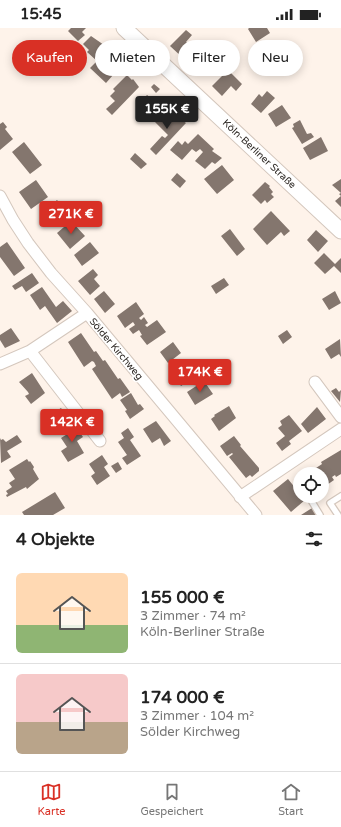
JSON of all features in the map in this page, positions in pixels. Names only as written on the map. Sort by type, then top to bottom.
[{"type":"main road","name":"Köln-Berliner Straße","points":[[124,28],[341,231]]},
{"type":"street","name":"Sölder Kirchweg","points":[[0,196],[28,243],[51,273],[87,313],[256,515]]},
{"type":"street","points":[[0,364],[30,351],[87,313]]},
{"type":"street","points":[[30,351],[100,441]]},
{"type":"street","points":[[315,382],[341,417]]},
{"type":"street","points":[[240,496],[341,429]]},
{"type":"lane","points":[[338,515],[330,503],[341,496]]},
{"type":"lane","points":[[312,503],[320,515]]},
{"type":"building","points":[[71,28],[86,28],[82,32],[85,35],[79,40],[77,40],[68,31]]},
{"type":"building","points":[[267,28],[270,33],[259,40],[255,40],[248,29]]},
{"type":"building","points":[[186,30],[192,35],[188,40],[178,40],[178,53],[170,46]]},
{"type":"building","points":[[91,36],[97,40],[95,40],[95,59],[87,52],[89,50],[87,48],[87,40]]},
{"type":"building","points":[[95,63],[95,73],[90,68]]},
{"type":"building","points":[[99,76],[112,76],[106,83]]},
{"type":"building","points":[[126,76],[132,80],[133,79],[139,87],[112,115],[106,109],[115,101],[110,96],[115,91],[113,89]]},
{"type":"building","points":[[222,76],[234,76],[242,84],[236,91],[231,86],[222,96],[212,86]]},
{"type":"building","points":[[154,84],[160,89],[156,93],[151,87]]},
{"type":"building","points":[[267,91],[275,98],[261,113],[251,104],[259,94],[262,97]]},
{"type":"building","points":[[147,95],[159,104],[154,110],[157,113],[151,121],[149,119],[150,117],[147,115],[146,116],[136,107]]},
{"type":"building","points":[[282,105],[291,118],[276,127],[268,114]]},
{"type":"building","points":[[167,110],[180,122],[182,120],[186,123],[156,155],[150,149],[162,136],[165,138],[168,135],[155,122]]},
{"type":"building","points":[[300,120],[307,134],[311,133],[314,137],[302,144],[292,128],[294,127],[293,124]]},
{"type":"building","points":[[3,122],[7,127],[5,129],[13,139],[0,150],[0,124]]},
{"type":"building","points":[[198,134],[214,149],[212,151],[222,158],[215,164],[212,162],[205,169],[195,161],[203,152],[200,149],[196,152],[192,149],[182,160],[170,150],[178,141],[182,145],[185,141],[188,144]]},
{"type":"building","points":[[321,137],[328,151],[310,160],[303,148]]},
{"type":"building","points":[[24,142],[42,165],[30,174],[12,152]]},
{"type":"building","points":[[135,153],[147,164],[141,169],[130,159]]},
{"type":"building","points":[[222,165],[234,180],[217,194],[204,179]]},
{"type":"building","points":[[177,173],[186,181],[180,188],[171,180]]},
{"type":"building","points":[[341,179],[341,193],[332,185]]},
{"type":"building","points":[[36,180],[48,197],[31,209],[19,192]]},
{"type":"building","points":[[265,182],[270,186],[269,187],[273,192],[271,194],[274,197],[267,203],[265,200],[261,204],[252,195]]},
{"type":"building","points":[[341,196],[341,207],[335,201]]},
{"type":"building","points":[[57,200],[69,214],[55,225],[43,212]]},
{"type":"building","points":[[271,211],[290,231],[284,236],[281,232],[267,245],[253,229]]},
{"type":"building","points":[[71,221],[85,236],[70,249],[57,233]]},
{"type":"building","points":[[230,229],[245,249],[237,256],[221,236]]},
{"type":"building","points":[[316,230],[328,241],[318,252],[307,240]]},
{"type":"building","points":[[7,242],[25,268],[14,276],[0,257],[0,247]]},
{"type":"building","points":[[90,242],[99,253],[82,266],[74,255]]},
{"type":"building","points":[[324,253],[335,264],[341,258],[341,273],[334,266],[325,274],[314,263]]},
{"type":"building","points":[[93,269],[98,275],[94,279],[100,286],[90,295],[78,281]]},
{"type":"building","points":[[32,273],[39,283],[26,292],[22,286],[15,290],[12,286]]},
{"type":"building","points":[[224,278],[229,285],[216,294],[211,286]]},
{"type":"building","points":[[42,287],[56,307],[63,301],[72,311],[57,323],[45,306],[40,310],[30,295]]},
{"type":"building","points":[[104,291],[115,304],[105,313],[94,299]]},
{"type":"building","points":[[335,291],[341,303],[329,310],[322,299]]},
{"type":"building","points":[[136,302],[144,314],[139,318],[141,320],[144,317],[148,323],[145,325],[147,327],[157,320],[166,332],[147,345],[140,336],[142,335],[139,330],[133,334],[129,329],[135,325],[133,322],[125,328],[117,316]]},
{"type":"building","points":[[11,328],[20,341],[5,348],[0,340],[0,335]]},
{"type":"building","points":[[287,330],[292,337],[283,344],[278,336]]},
{"type":"building","points":[[81,333],[94,352],[96,351],[103,361],[105,360],[118,379],[120,378],[130,392],[122,397],[120,393],[112,399],[92,369],[96,366],[94,362],[92,361],[84,367],[68,342]]},
{"type":"building","points":[[340,339],[341,357],[339,354],[331,359],[325,349]]},
{"type":"building","points":[[173,342],[181,353],[168,363],[160,352]]},
{"type":"building","points":[[191,359],[201,373],[181,386],[172,372]]},
{"type":"building","points":[[32,373],[45,393],[31,404],[25,396],[29,394],[28,392],[19,382]]},
{"type":"building","points":[[204,381],[213,394],[195,405],[187,392]]},
{"type":"building","points":[[336,388],[339,392],[341,390],[340,402],[331,391]]},
{"type":"building","points":[[131,393],[138,405],[140,404],[144,409],[130,419],[125,411],[127,410],[120,400]]},
{"type":"building","points":[[229,406],[236,418],[219,431],[211,419],[215,416],[214,415]]},
{"type":"building","points":[[317,407],[326,419],[308,433],[301,424]]},
{"type":"building","points":[[61,408],[68,418],[54,427],[47,417]]},
{"type":"building","points":[[289,415],[302,431],[289,441],[291,444],[282,451],[276,443],[285,436],[278,428],[282,425],[280,421]]},
{"type":"building","points":[[70,421],[72,425],[74,424],[83,437],[77,441],[84,453],[68,462],[61,451],[67,447],[61,438],[69,433],[63,426]]},
{"type":"building","points":[[156,421],[171,441],[164,446],[160,438],[152,443],[143,429]]},
{"type":"building","points":[[128,428],[134,437],[130,440],[141,456],[127,465],[122,458],[127,455],[118,442],[124,438],[121,433]]},
{"type":"building","points":[[17,435],[22,442],[7,451],[11,457],[1,463],[0,438],[6,442]]},
{"type":"building","points":[[234,436],[241,445],[240,446],[259,468],[259,471],[252,477],[250,475],[246,478],[229,457],[233,454],[232,453],[227,456],[220,446]]},
{"type":"building","points":[[341,450],[341,474],[336,477],[335,475],[332,477],[334,480],[329,484],[329,467],[318,467],[322,464],[321,462]]},
{"type":"building","points":[[102,455],[108,464],[104,467],[110,476],[97,485],[91,476],[95,473],[89,464]]},
{"type":"building","points":[[27,459],[34,467],[33,469],[39,479],[27,489],[26,487],[7,497],[6,495],[8,494],[6,491],[12,487],[9,483],[15,479],[9,470]]},
{"type":"building","points":[[118,462],[122,469],[116,473],[111,466]]},
{"type":"building","points":[[288,479],[293,485],[293,503],[302,503],[291,512],[273,491]]},
{"type":"building","points":[[55,492],[65,508],[53,515],[24,515],[22,512]]},
{"type":"building","points":[[312,508],[316,515],[301,515]]}]
